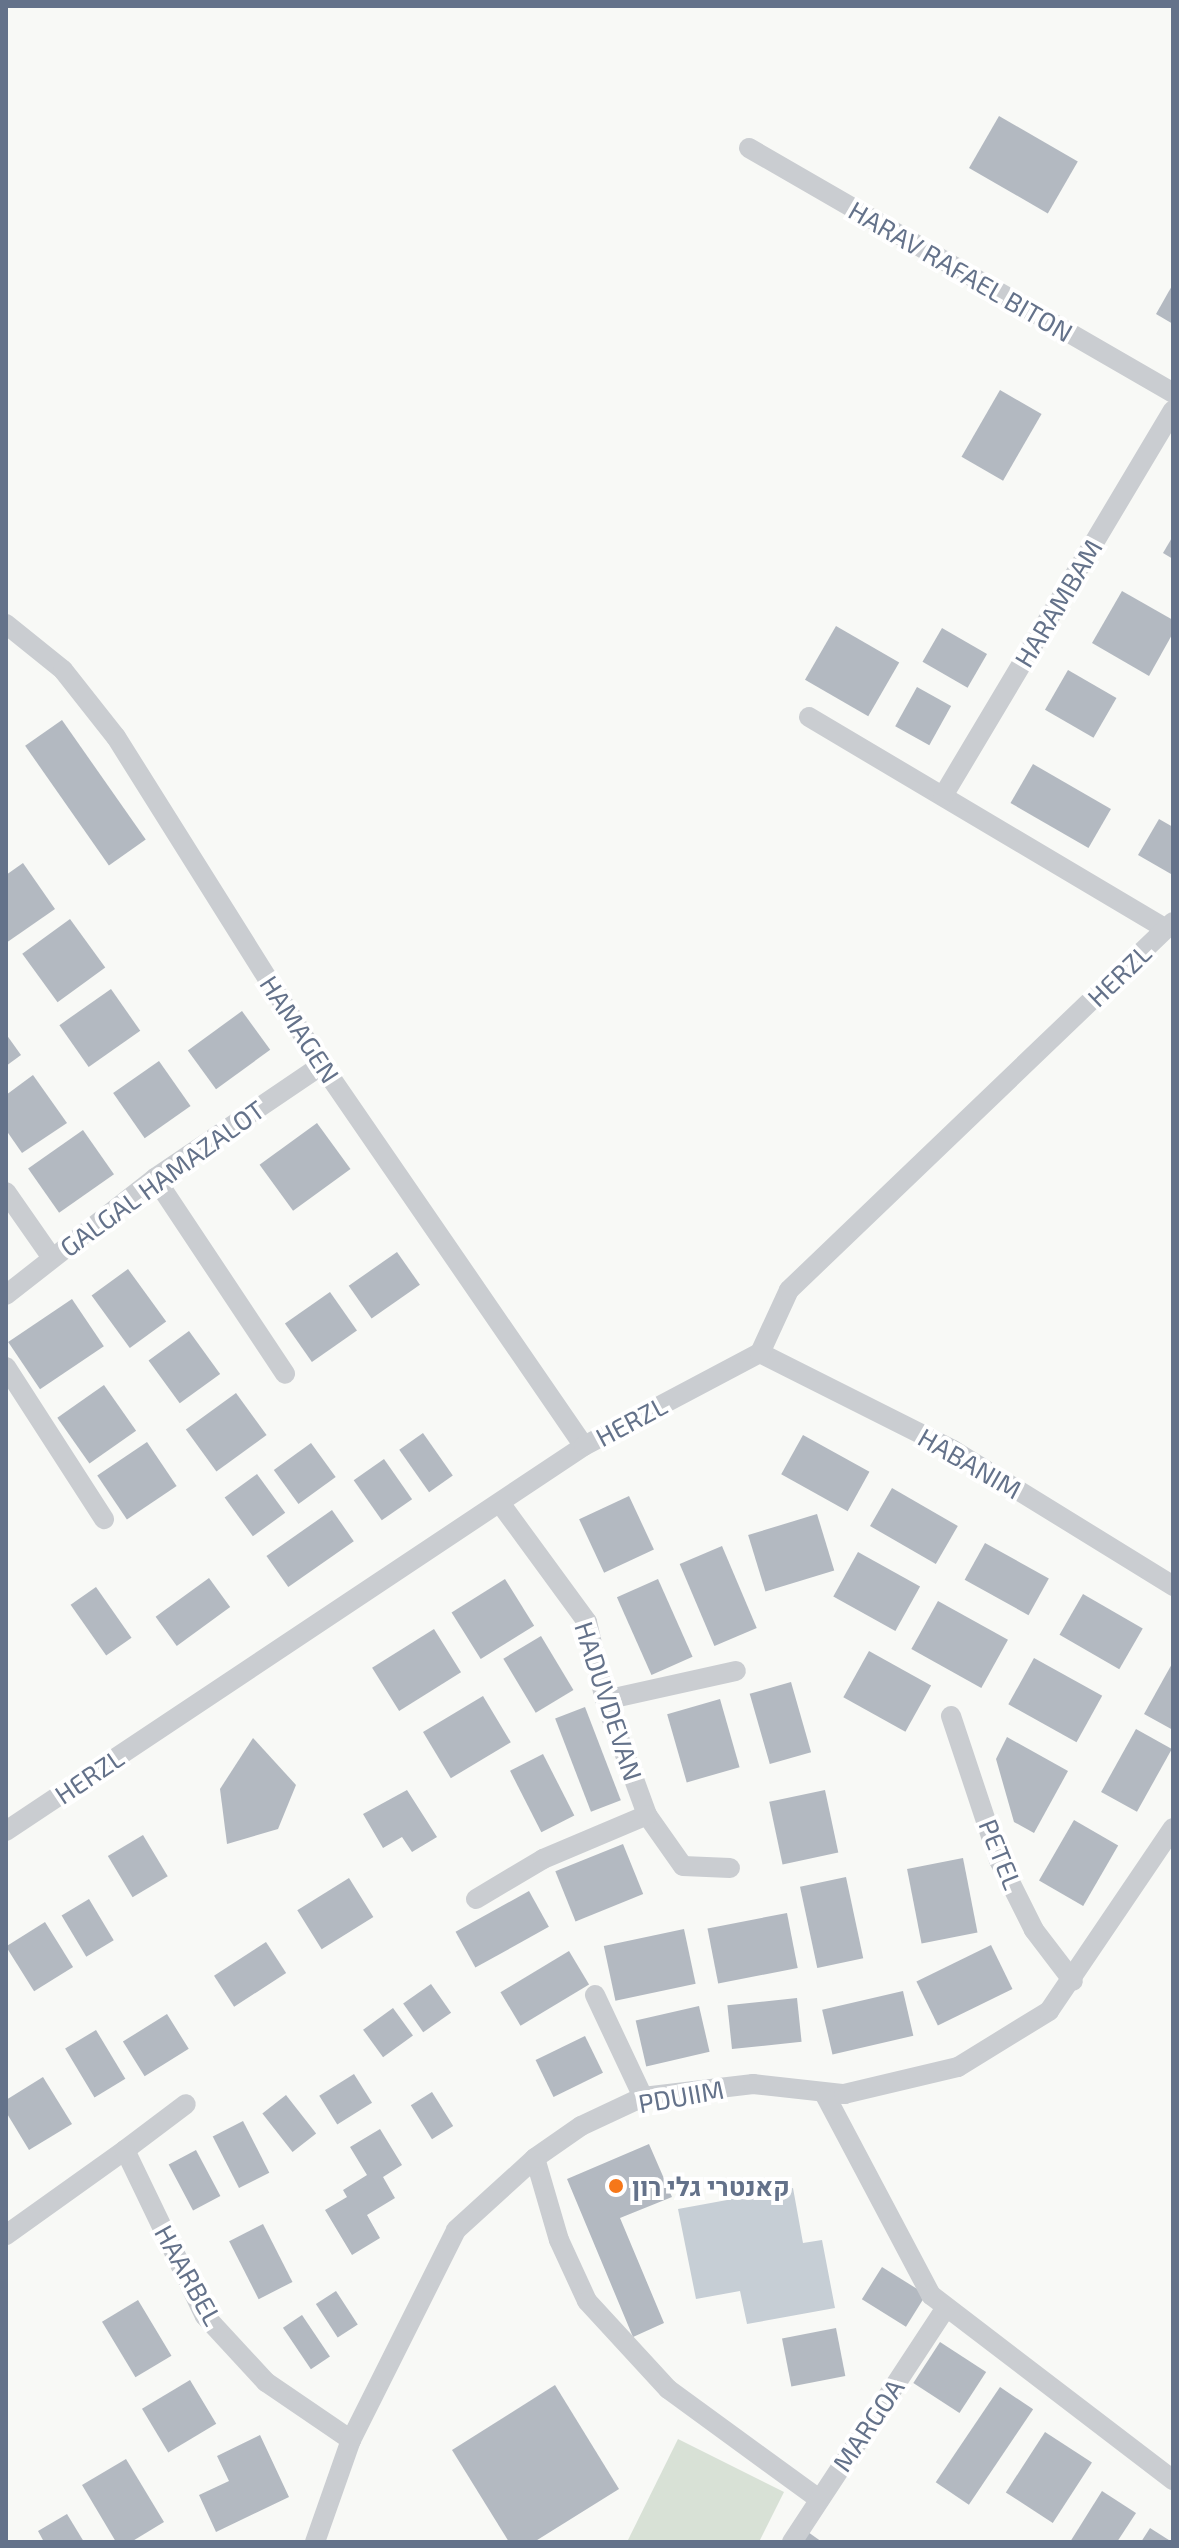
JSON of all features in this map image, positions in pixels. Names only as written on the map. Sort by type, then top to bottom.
[{"type":"street","name":"HARAV RAFAEL BITON","points":[[749,148],[1173,393]]},
{"type":"street","name":"HARAMBAM","points":[[943,796],[1173,410]]},
{"type":"street","name":"HAMAGEN","points":[[6,624],[63,670],[116,737],[322,1065],[584,1446]]},
{"type":"street","points":[[809,717],[1170,926]]},
{"type":"street","name":"HERZL","points":[[6,1831],[584,1446],[760,1353],[789,1290],[1170,926]]},
{"type":"street","name":"GALGAL HAMAZALOT","points":[[6,1295],[155,1178],[322,1065]]},
{"type":"street","points":[[155,1178],[285,1374]]},
{"type":"street","points":[[6,1192],[52,1258]]},
{"type":"street","name":"HABANIM","points":[[760,1353],[953,1450],[1173,1586]]},
{"type":"street","points":[[6,1367],[104,1519]]},
{"type":"street","name":"HADUVDEVAN","points":[[500,1503],[587,1622],[605,1700],[647,1815],[683,1866],[730,1868]]},
{"type":"street","points":[[605,1700],[736,1671]]},
{"type":"street","name":"PETEL","points":[[951,1716],[999,1860],[1034,1930],[1073,1981]]},
{"type":"street","points":[[476,1899],[543,1859],[647,1815]]},
{"type":"street","name":"PDUIIM","points":[[315,2542],[351,2440],[456,2230],[535,2158],[581,2126],[643,2097],[753,2084],[824,2093],[888,2088],[958,2067],[1049,2011],[1073,1981],[1173,1828]]},
{"type":"street","points":[[595,1995],[643,2097]]},
{"type":"street","points":[[824,2093],[931,2295],[945,2309],[1173,2480]]},
{"type":"street","points":[[6,2235],[186,2104]]},
{"type":"street","name":"HAARBEL","points":[[125,2150],[205,2316],[266,2382],[351,2440]]},
{"type":"street","points":[[535,2158],[559,2240],[587,2301],[668,2389],[819,2499]]},
{"type":"street","name":"MARGOA","points":[[792,2542],[945,2309]]},
{"type":"shaded area","points":[[793,2188],[803,2243],[822,2240],[835,2308],[747,2324],[740,2291],[696,2299],[678,2209]]},
{"type":"shaded area","points":[[678,2439],[784,2492],[759,2542],[627,2542]]},
{"type":"building","points":[[999,116],[1078,161],[1048,213],[969,168]]},
{"type":"building","points":[[1173,284],[1173,324],[1156,314]]},
{"type":"building","points":[[1000,390],[1042,414],[1003,481],[962,457]]},
{"type":"building","points":[[1173,536],[1173,559],[1163,553]]},
{"type":"building","points":[[1122,591],[1173,620],[1173,633],[1149,676],[1092,643]]},
{"type":"building","points":[[836,626],[899,662],[868,716],[805,680]]},
{"type":"building","points":[[942,628],[987,654],[968,688],[922,662]]},
{"type":"building","points":[[1068,670],[1116,698],[1093,738],[1045,710]]},
{"type":"building","points":[[917,687],[951,706],[929,745],[895,726]]},
{"type":"building","points":[[62,720],[146,840],[109,865],[25,746]]},
{"type":"building","points":[[1033,764],[1111,809],[1088,848],[1010,803]]},
{"type":"building","points":[[1159,819],[1173,827],[1171,874],[1138,855]]},
{"type":"building","points":[[23,863],[55,909],[6,943],[6,875]]},
{"type":"building","points":[[70,919],[105,968],[58,1002],[22,954]]},
{"type":"building","points":[[111,989],[140,1031],[89,1067],[59,1025]]},
{"type":"building","points":[[242,1011],[270,1050],[216,1089],[188,1050]]},
{"type":"building","points":[[6,1034],[21,1055],[6,1066]]},
{"type":"building","points":[[159,1061],[191,1106],[145,1138],[113,1093]]},
{"type":"building","points":[[33,1075],[67,1123],[22,1153],[6,1130],[6,1095]]},
{"type":"building","points":[[317,1123],[351,1169],[293,1211],[260,1165]]},
{"type":"building","points":[[83,1130],[114,1174],[59,1213],[28,1168]]},
{"type":"building","points":[[397,1252],[420,1285],[372,1319],[349,1286]]},
{"type":"building","points":[[128,1269],[166,1322],[130,1348],[92,1295]]},
{"type":"building","points":[[330,1292],[357,1331],[312,1362],[285,1324]]},
{"type":"building","points":[[72,1299],[104,1346],[40,1389],[8,1342]]},
{"type":"building","points":[[189,1331],[220,1374],[180,1403],[149,1360]]},
{"type":"building","points":[[104,1385],[136,1431],[89,1464],[57,1418]]},
{"type":"building","points":[[236,1393],[267,1435],[216,1472],[186,1429]]},
{"type":"building","points":[[423,1433],[453,1476],[429,1492],[399,1450]]},
{"type":"building","points":[[803,1435],[869,1472],[848,1511],[781,1474]]},
{"type":"building","points":[[147,1442],[177,1486],[127,1519],[97,1476]]},
{"type":"building","points":[[311,1443],[336,1477],[298,1504],[274,1470]]},
{"type":"building","points":[[384,1459],[412,1499],[382,1520],[354,1480]]},
{"type":"building","points":[[257,1474],[285,1513],[253,1536],[225,1498]]},
{"type":"building","points":[[892,1488],[958,1526],[936,1564],[870,1526]]},
{"type":"building","points":[[629,1496],[654,1549],[604,1573],[579,1519]]},
{"type":"building","points":[[332,1510],[354,1541],[288,1587],[266,1556]]},
{"type":"building","points":[[817,1514],[834,1570],[765,1591],[748,1535]]},
{"type":"building","points":[[985,1543],[1049,1578],[1028,1615],[965,1580]]},
{"type":"building","points":[[722,1546],[757,1628],[714,1646],[680,1564]]},
{"type":"building","points":[[858,1552],[920,1586],[895,1631],[833,1597]]},
{"type":"building","points":[[209,1578],[230,1607],[177,1646],[156,1617]]},
{"type":"building","points":[[505,1579],[534,1626],[481,1659],[452,1612]]},
{"type":"building","points":[[658,1579],[693,1657],[651,1675],[617,1597]]},
{"type":"building","points":[[96,1587],[132,1638],[106,1656],[71,1605]]},
{"type":"building","points":[[1083,1594],[1143,1628],[1119,1669],[1060,1635]]},
{"type":"building","points":[[938,1601],[1008,1640],[981,1688],[911,1649]]},
{"type":"building","points":[[434,1629],[461,1672],[399,1711],[372,1668]]},
{"type":"building","points":[[541,1636],[573,1690],[536,1713],[503,1659]]},
{"type":"building","points":[[869,1651],[931,1685],[905,1732],[843,1697]]},
{"type":"building","points":[[1034,1658],[1102,1696],[1077,1742],[1008,1704]]},
{"type":"building","points":[[1173,1662],[1173,1730],[1144,1714]]},
{"type":"building","points":[[791,1682],[811,1752],[770,1764],[750,1694]]},
{"type":"building","points":[[483,1696],[511,1742],[451,1778],[423,1732]]},
{"type":"building","points":[[720,1699],[740,1767],[687,1782],[667,1714]]},
{"type":"building","points":[[585,1707],[621,1800],[591,1812],[555,1718]]},
{"type":"building","points":[[1136,1729],[1172,1749],[1137,1812],[1101,1792]]},
{"type":"building","points":[[1007,1737],[1068,1771],[1034,1833],[1014,1822],[996,1759]]},
{"type":"building","points":[[253,1738],[296,1785],[278,1829],[227,1844],[220,1789]]},
{"type":"building","points":[[543,1754],[574,1815],[541,1832],[510,1771]]},
{"type":"building","points":[[407,1790],[437,1837],[412,1852],[402,1837],[383,1848],[363,1814]]},
{"type":"building","points":[[825,1790],[838,1853],[783,1864],[769,1802]]},
{"type":"building","points":[[1074,1820],[1118,1846],[1083,1906],[1039,1881]]},
{"type":"building","points":[[143,1835],[168,1876],[133,1897],[108,1856]]},
{"type":"building","points":[[623,1844],[643,1894],[576,1921],[555,1871]]},
{"type":"building","points":[[963,1858],[978,1933],[922,1943],[907,1869]]},
{"type":"building","points":[[846,1877],[863,1958],[817,1968],[800,1887]]},
{"type":"building","points":[[349,1878],[373,1917],[322,1949],[297,1910]]},
{"type":"building","points":[[529,1891],[549,1927],[475,1968],[456,1932]]},
{"type":"building","points":[[89,1899],[114,1940],[86,1957],[62,1915]]},
{"type":"building","points":[[787,1913],[798,1968],[718,1983],[707,1928]]},
{"type":"building","points":[[45,1922],[73,1967],[34,1991],[6,1946]]},
{"type":"building","points":[[684,1929],[696,1984],[615,2001],[604,1946]]},
{"type":"building","points":[[266,1942],[286,1973],[234,2007],[214,1976]]},
{"type":"building","points":[[991,1945],[1012,1989],[938,2025],[916,1981]]},
{"type":"building","points":[[569,1951],[589,1984],[521,2026],[500,1992]]},
{"type":"building","points":[[431,1984],[451,2013],[423,2032],[403,2004]]},
{"type":"building","points":[[903,1991],[913,2036],[832,2054],[822,2010]]},
{"type":"building","points":[[797,1998],[802,2042],[732,2049],[727,2005]]},
{"type":"building","points":[[699,2006],[710,2052],[646,2066],[636,2021]]},
{"type":"building","points":[[393,2008],[413,2036],[383,2057],[363,2030]]},
{"type":"building","points":[[167,2014],[189,2049],[145,2076],[123,2042]]},
{"type":"building","points":[[96,2030],[125,2079],[94,2097],[65,2049]]},
{"type":"building","points":[[585,2036],[603,2073],[554,2097],[536,2060]]},
{"type":"building","points":[[354,2074],[372,2103],[337,2125],[319,2096]]},
{"type":"building","points":[[43,2077],[72,2124],[29,2150],[6,2112],[6,2100]]},
{"type":"building","points":[[432,2092],[453,2126],[432,2139],[411,2105]]},
{"type":"building","points":[[286,2095],[316,2134],[293,2152],[262,2113]]},
{"type":"building","points":[[243,2121],[269,2173],[239,2188],[213,2136]]},
{"type":"building","points":[[380,2129],[402,2165],[383,2177],[395,2198],[367,2215],[380,2238],[352,2255],[325,2210],[347,2197],[343,2190],[367,2175],[350,2147]]},
{"type":"building","points":[[649,2144],[672,2197],[620,2218],[664,2323],[633,2337],[567,2179]]},
{"type":"building","points":[[196,2150],[220,2196],[193,2210],[169,2165]]},
{"type":"building","points":[[263,2224],[293,2282],[259,2299],[229,2241]]},
{"type":"building","points":[[882,2267],[926,2295],[906,2327],[862,2299]]},
{"type":"building","points":[[336,2291],[358,2325],[338,2338],[316,2304]]},
{"type":"building","points":[[138,2300],[171,2356],[135,2377],[102,2322]]},
{"type":"building","points":[[302,2315],[330,2356],[311,2369],[283,2328]]},
{"type":"building","points":[[836,2328],[845,2376],[791,2387],[782,2338]]},
{"type":"building","points":[[940,2342],[986,2372],[959,2413],[913,2383]]},
{"type":"building","points":[[190,2380],[216,2424],[168,2453],[142,2409]]},
{"type":"building","points":[[555,2385],[619,2489],[534,2542],[509,2542],[452,2450]]},
{"type":"building","points":[[1000,2387],[1033,2409],[969,2505],[936,2482]]},
{"type":"building","points":[[1045,2432],[1092,2462],[1053,2523],[1006,2492]]},
{"type":"building","points":[[260,2435],[289,2497],[216,2532],[199,2495],[229,2481],[217,2456]]},
{"type":"building","points":[[126,2459],[164,2522],[131,2542],[116,2542],[82,2485]]},
{"type":"building","points":[[1102,2491],[1136,2513],[1117,2542],[1070,2542]]},
{"type":"building","points":[[67,2514],[84,2542],[44,2542],[38,2531]]},
{"type":"building","points":[[1150,2528],[1172,2542],[1141,2542]]},
{"type":"building","points":[[808,2532],[822,2542],[801,2542]]},
{"type":"place","name":"קאנטרי גלי רון","points":[[616,2186]]}]
